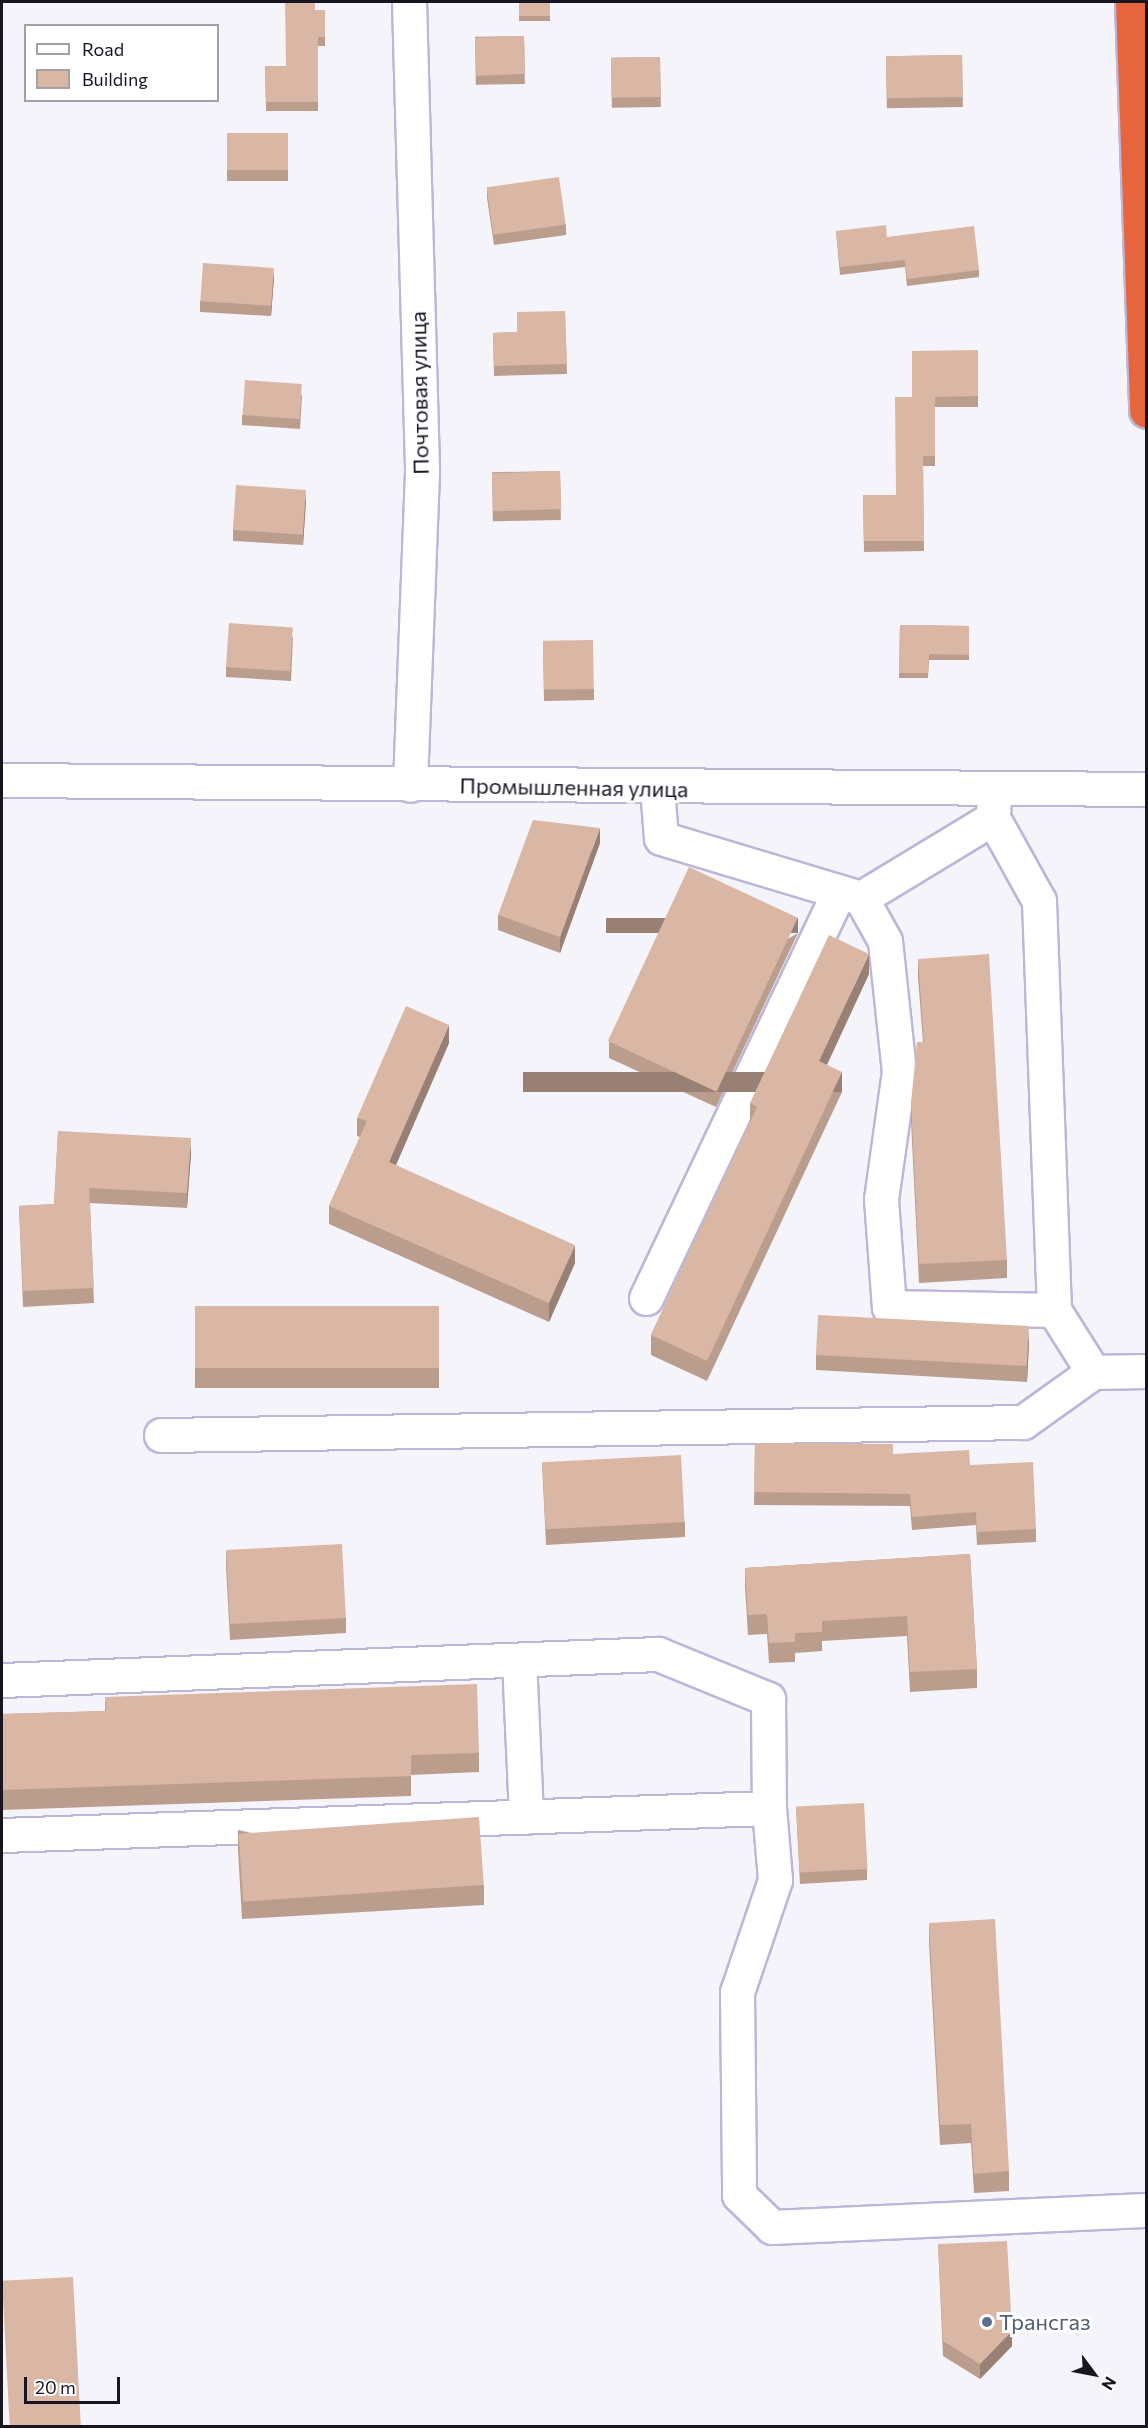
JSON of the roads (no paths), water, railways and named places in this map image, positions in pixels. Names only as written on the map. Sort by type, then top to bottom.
[{"type":"highway","points":[[1132,2],[1146,411]]},
{"type":"street","name":"Почтовая улица","points":[[409,2],[422,472],[410,785]]},
{"type":"street","name":"Промышленная улица","points":[[2,780],[657,788],[994,805],[1146,789]]},
{"type":"street","points":[[657,788],[661,838],[850,894],[885,941],[899,1071],[881,1199],[889,1307],[1054,1310]]},
{"type":"street","points":[[646,1298],[850,894],[994,805],[1039,901],[1054,1310],[1093,1372]]},
{"type":"street","points":[[161,1435],[1023,1422],[1093,1372],[1146,1371]]},
{"type":"street","points":[[2,1680],[658,1654],[768,1699],[769,1808],[775,1880],[737,1992],[739,2195],[772,2228],[1146,2211]]},
{"type":"street","points":[[519,1660],[526,1817]]},
{"type":"street","points":[[2,1835],[769,1808]]},
{"type":"place","name":"Трансгаз","points":[[987,2322]]}]
